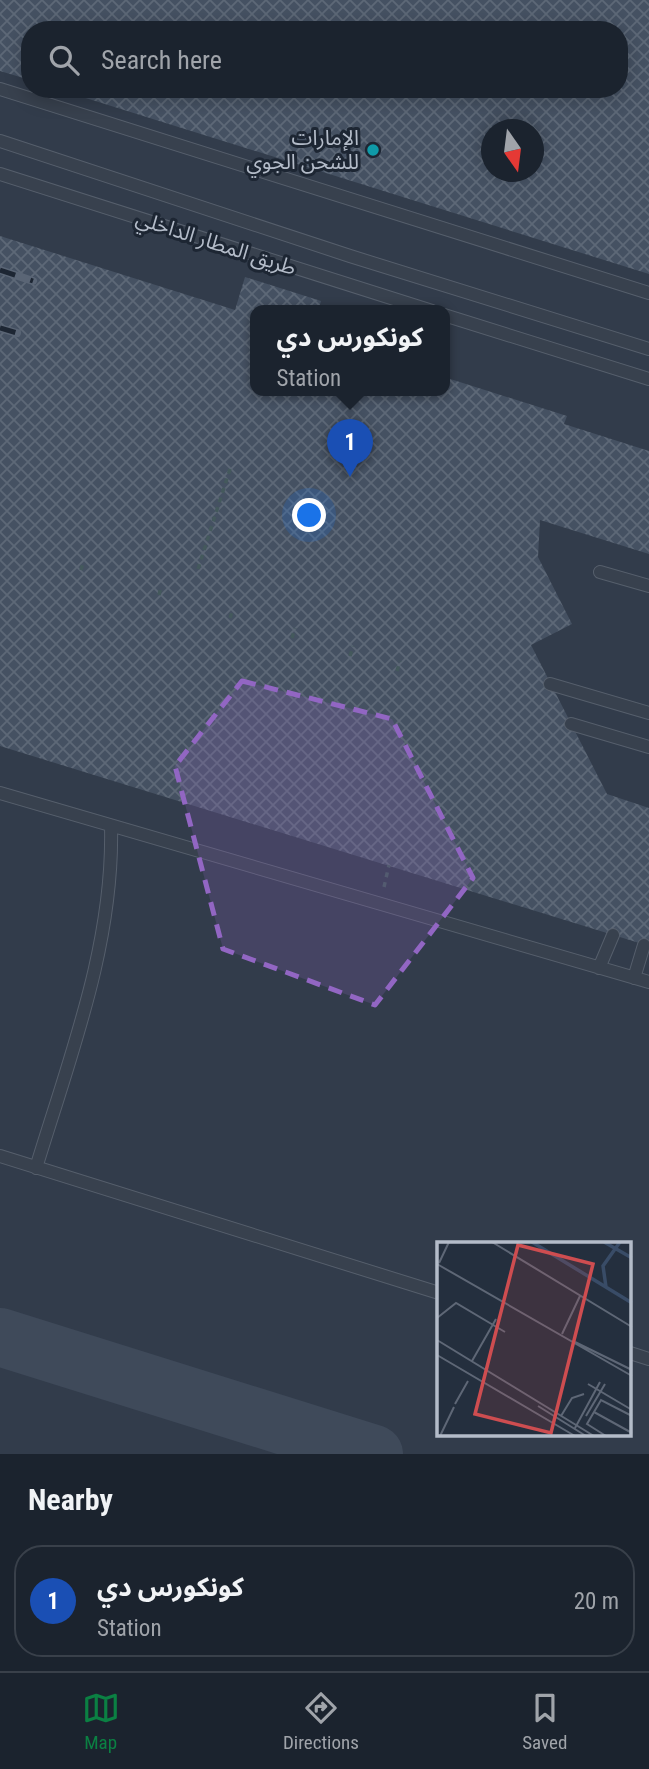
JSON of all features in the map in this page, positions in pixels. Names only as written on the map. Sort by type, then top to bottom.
[{"type":"lane","points":[[0,89],[21,96]]},
{"type":"lane","points":[[29,98],[649,293]]},
{"type":"lane","points":[[0,141],[350,256],[649,349]]},
{"type":"lane","name":"طريق المطار الداخلي","points":[[0,174],[413,305]]},
{"type":"lane","points":[[450,317],[649,379]]},
{"type":"lane","points":[[600,572],[649,586]]},
{"type":"lane","points":[[550,684],[649,713]]},
{"type":"lane","points":[[571,724],[649,747]]},
{"type":"lane","points":[[0,793],[649,982]]},
{"type":"lane","points":[[36,1167],[95,973],[103,936],[112,858],[111,826]]},
{"type":"lane","points":[[599,968],[614,935]]},
{"type":"lane","points":[[634,978],[644,945]]},
{"type":"lane","points":[[0,1156],[437,1292]]},
{"type":"lane","points":[[632,1354],[649,1359]]},
{"type":"path","points":[[198,569],[230,469]]},
{"type":"path","points":[[81,570],[83,562]]},
{"type":"path","points":[[159,595],[161,587]]},
{"type":"path","points":[[230,618],[233,609]]},
{"type":"path","points":[[292,638],[295,628]]},
{"type":"path","points":[[350,656],[353,646]]},
{"type":"path","points":[[397,671],[400,661]]},
{"type":"path","points":[[380,904],[389,865]]},
{"type":"highlighted area","points":[[242,681],[392,719],[473,878],[375,1005],[223,949],[175,766]]},
{"type":"shaded area","points":[[0,0],[649,0],[649,1454],[0,1454]]},
{"type":"building","name":"الإمارات للشحن الجوي","points":[[0,0],[649,0],[649,274],[86,98],[628,98],[628,21],[21,21],[21,77],[0,71]]},
{"type":"building","points":[[0,236],[235,310],[245,277],[321,301],[320,305],[250,305],[250,396],[450,396],[450,379],[567,416],[564,424],[649,451],[649,554],[540,520],[538,557],[572,624],[531,645],[607,794],[649,808],[649,946],[0,746]]},
{"type":"taxiway","points":[[0,1337],[374,1454]]},
{"type":"railway","points":[[0,270],[33,281]]},
{"type":"railway","points":[[0,328],[17,333]]},
{"type":"place","name":"الإمارات للشحن الجوي","points":[[373,150]]},
{"type":"place","name":"كونكورس دي","points":[[350,477]]}]
